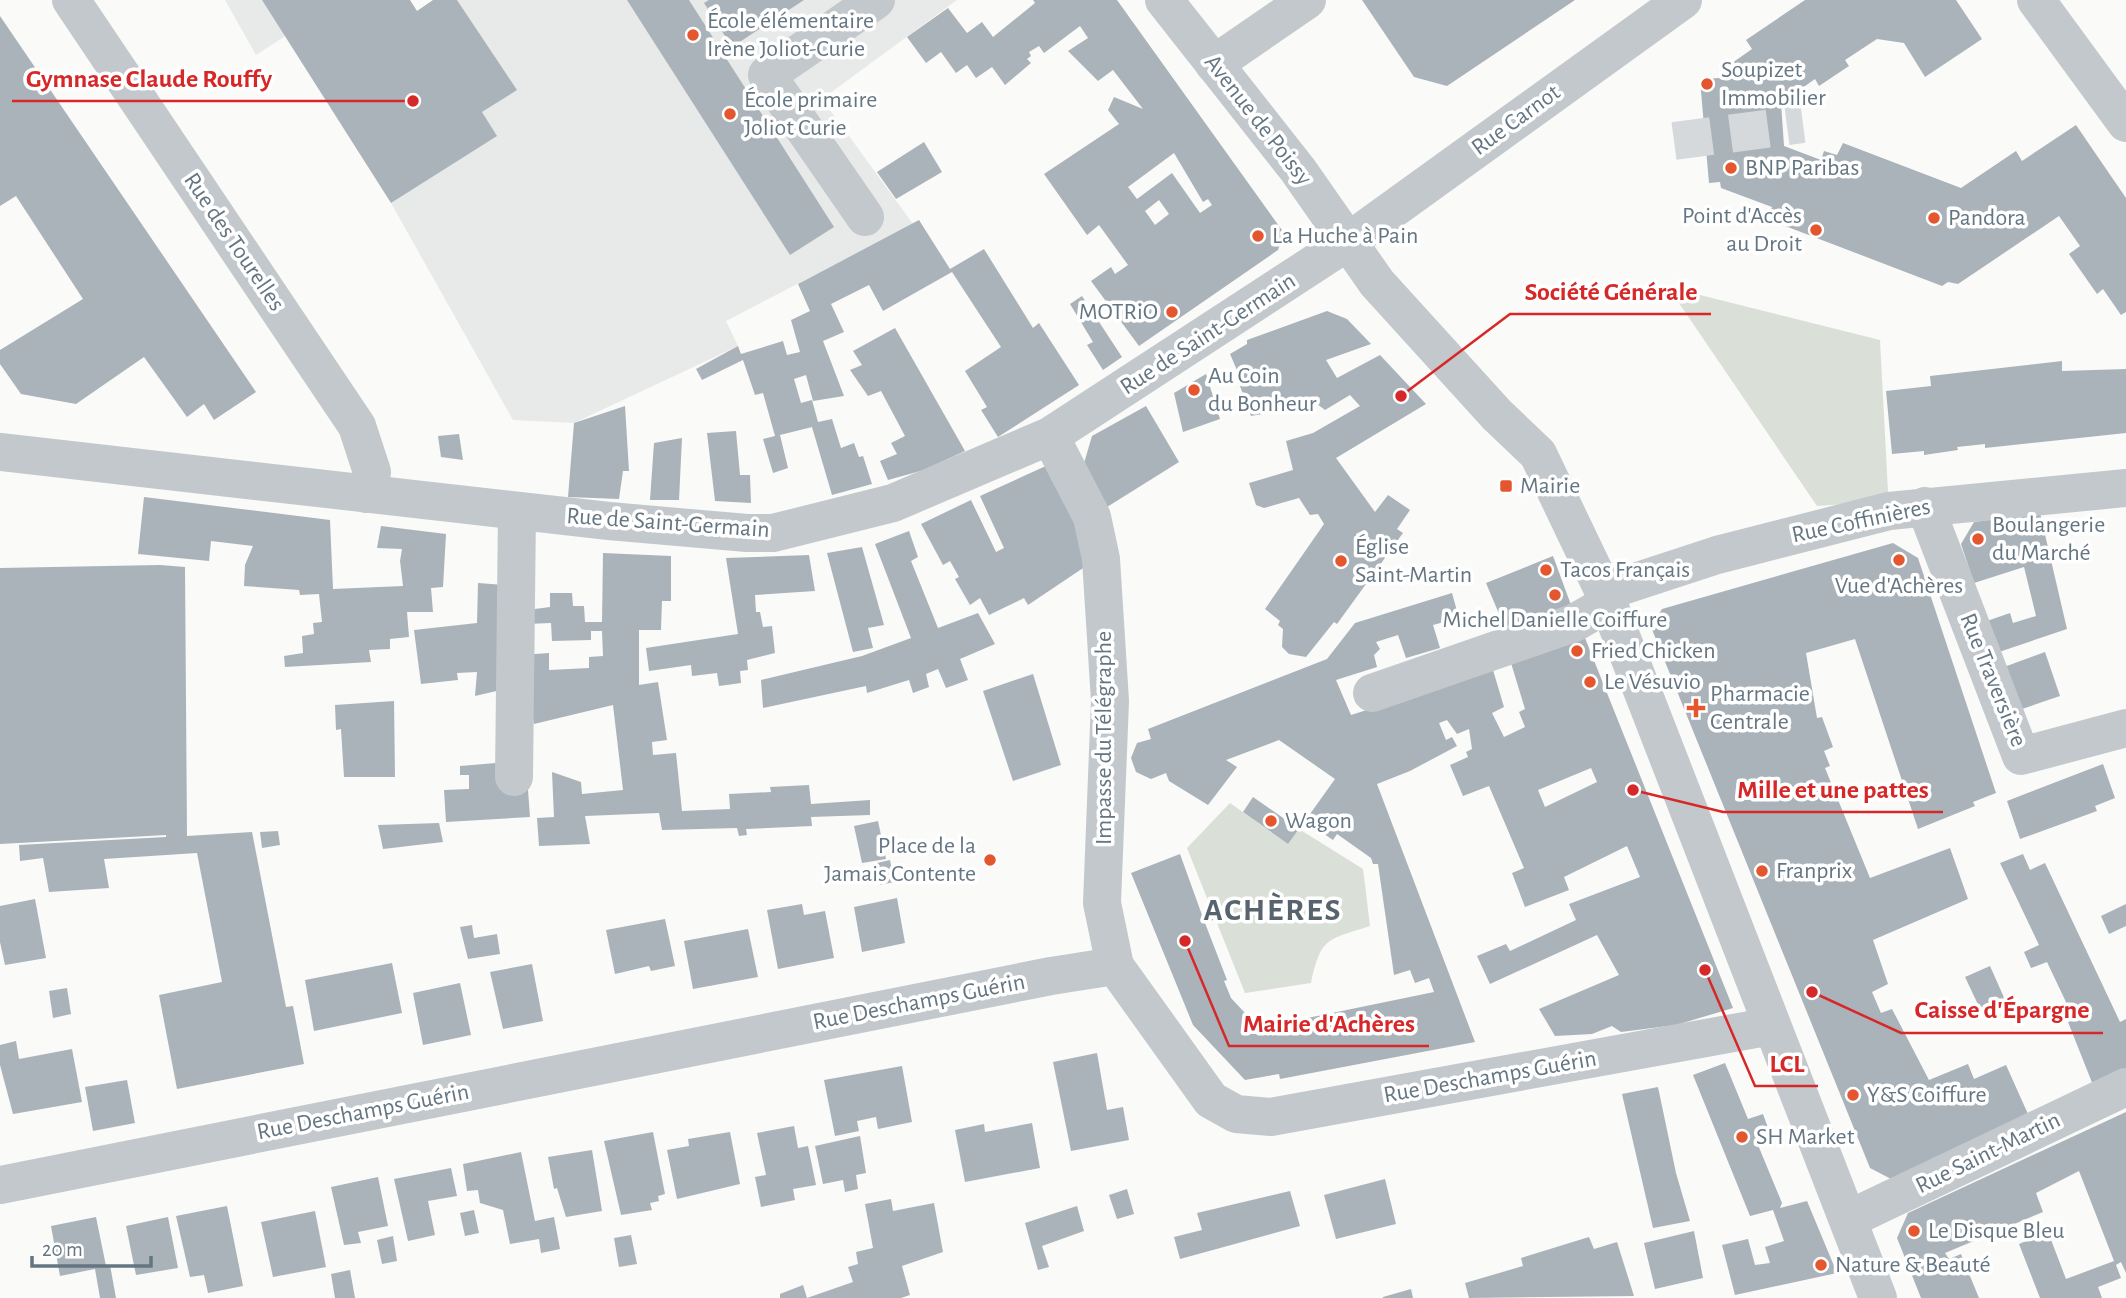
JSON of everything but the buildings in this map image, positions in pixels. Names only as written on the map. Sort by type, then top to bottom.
[{"type":"street","name":"Rue des Tourelles","points":[[71,0],[357,426],[372,472],[366,494]]},
{"type":"street","points":[[865,217],[767,75],[876,0]]},
{"type":"street","name":"Avenue de Poissy","points":[[1164,0],[1298,170],[1377,283],[1497,415],[1538,454],[1606,598],[1878,1298]]},
{"type":"street","points":[[1214,64],[1307,0]]},
{"type":"street","name":"Rue Carnot","points":[[1349,241],[1683,0]]},
{"type":"street","points":[[2036,0],[2126,123]]},
{"type":"street","name":"Rue de Saint-Germain","points":[[0,452],[517,511],[773,533],[893,503],[1050,436],[1349,241]]},
{"type":"street","name":"Impasse du Télégraphe","points":[[1050,436],[1092,517],[1101,559],[1110,701],[1102,903],[1115,966]]},
{"type":"street","name":"Rue Coffinières","points":[[1371,693],[1574,624],[1606,598],[1717,555],[1866,517],[1926,506],[2126,488]]},
{"type":"street","name":"Rue Traversière","points":[[1926,506],[2021,756],[2126,728]]},
{"type":"street","points":[[514,777],[517,511]]},
{"type":"street","name":"Rue Deschamps Guérin","points":[[2,1175],[1115,966],[1212,1100],[1236,1114],[1271,1117],[1772,1026]]},
{"type":"street","name":"Rue Saint-Martin","points":[[1849,1219],[2126,1087]]},
{"type":"shaded area","points":[[225,0],[341,0],[256,55]]},
{"type":"shaded area","points":[[457,0],[957,0],[822,99],[913,224],[726,321],[738,346],[574,423],[513,420],[391,203],[496,136],[482,112],[516,90]]},
{"type":"shaded area","points":[[1668,287],[1880,340],[1888,492],[1860,503],[1817,506]]},
{"type":"shaded area","points":[[1230,803],[1288,844],[1299,829],[1363,869],[1370,926],[1328,942],[1318,957],[1311,983],[1245,993],[1187,848]]},
{"type":"tunnel","points":[[1674,141],[1803,124]]},
{"type":"place","name":"École élémentaire Irène Joliot-Curie","points":[[693,35]]},
{"type":"place","name":"Soupizet Immobilier","points":[[1707,84]]},
{"type":"place","name":"Gymnase Claude Rouffy","points":[[413,101]]},
{"type":"place","name":"École primaire Joliot Curie","points":[[730,114]]},
{"type":"place","name":"BNP Paribas","points":[[1731,168]]},
{"type":"place","name":"Pandora","points":[[1934,218]]},
{"type":"place","name":"Point d'Accès au Droit","points":[[1816,230]]},
{"type":"place","name":"La Huche à Pain","points":[[1258,236]]},
{"type":"place","name":"MOTRiO","points":[[1172,312]]},
{"type":"place","name":"Au Coin du Bonheur","points":[[1194,390]]},
{"type":"place","name":"Société Générale","points":[[1401,396]]},
{"type":"place","name":"Mairie","points":[[1506,486]]},
{"type":"place","name":"Boulangerie du Marché","points":[[1978,539]]},
{"type":"place","name":"Vue d'Achères","points":[[1899,560]]},
{"type":"place","name":"Église Saint-Martin","points":[[1341,561]]},
{"type":"place","name":"Tacos Français","points":[[1546,570]]},
{"type":"place","name":"Michel Danielle Coiffure","points":[[1555,595]]},
{"type":"place","name":"Fried Chicken","points":[[1577,651]]},
{"type":"place","name":"Le Vésuvio","points":[[1590,682]]},
{"type":"place","name":"Pharmacie Centrale","points":[[1696,708]]},
{"type":"place","name":"Mille et une pattes","points":[[1633,790]]},
{"type":"place","name":"Wagon","points":[[1271,821]]},
{"type":"place","name":"Place de la Jamais Contente","points":[[990,860]]},
{"type":"place","name":"Franprix","points":[[1762,871]]},
{"type":"place","name":"Mairie d'Achères","points":[[1185,941]]},
{"type":"place","name":"LCL","points":[[1705,970]]},
{"type":"place","name":"Caisse d'Épargne","points":[[1812,992]]},
{"type":"place","name":"Y&S Coiffure","points":[[1853,1095]]},
{"type":"place","name":"SH Market","points":[[1742,1137]]},
{"type":"place","name":"Le Disque Bleu","points":[[1914,1231]]},
{"type":"place","name":"Nature & Beauté","points":[[1821,1265]]},
{"type":"district","name":"ACHÈRES","points":[[1273,910]]}]
